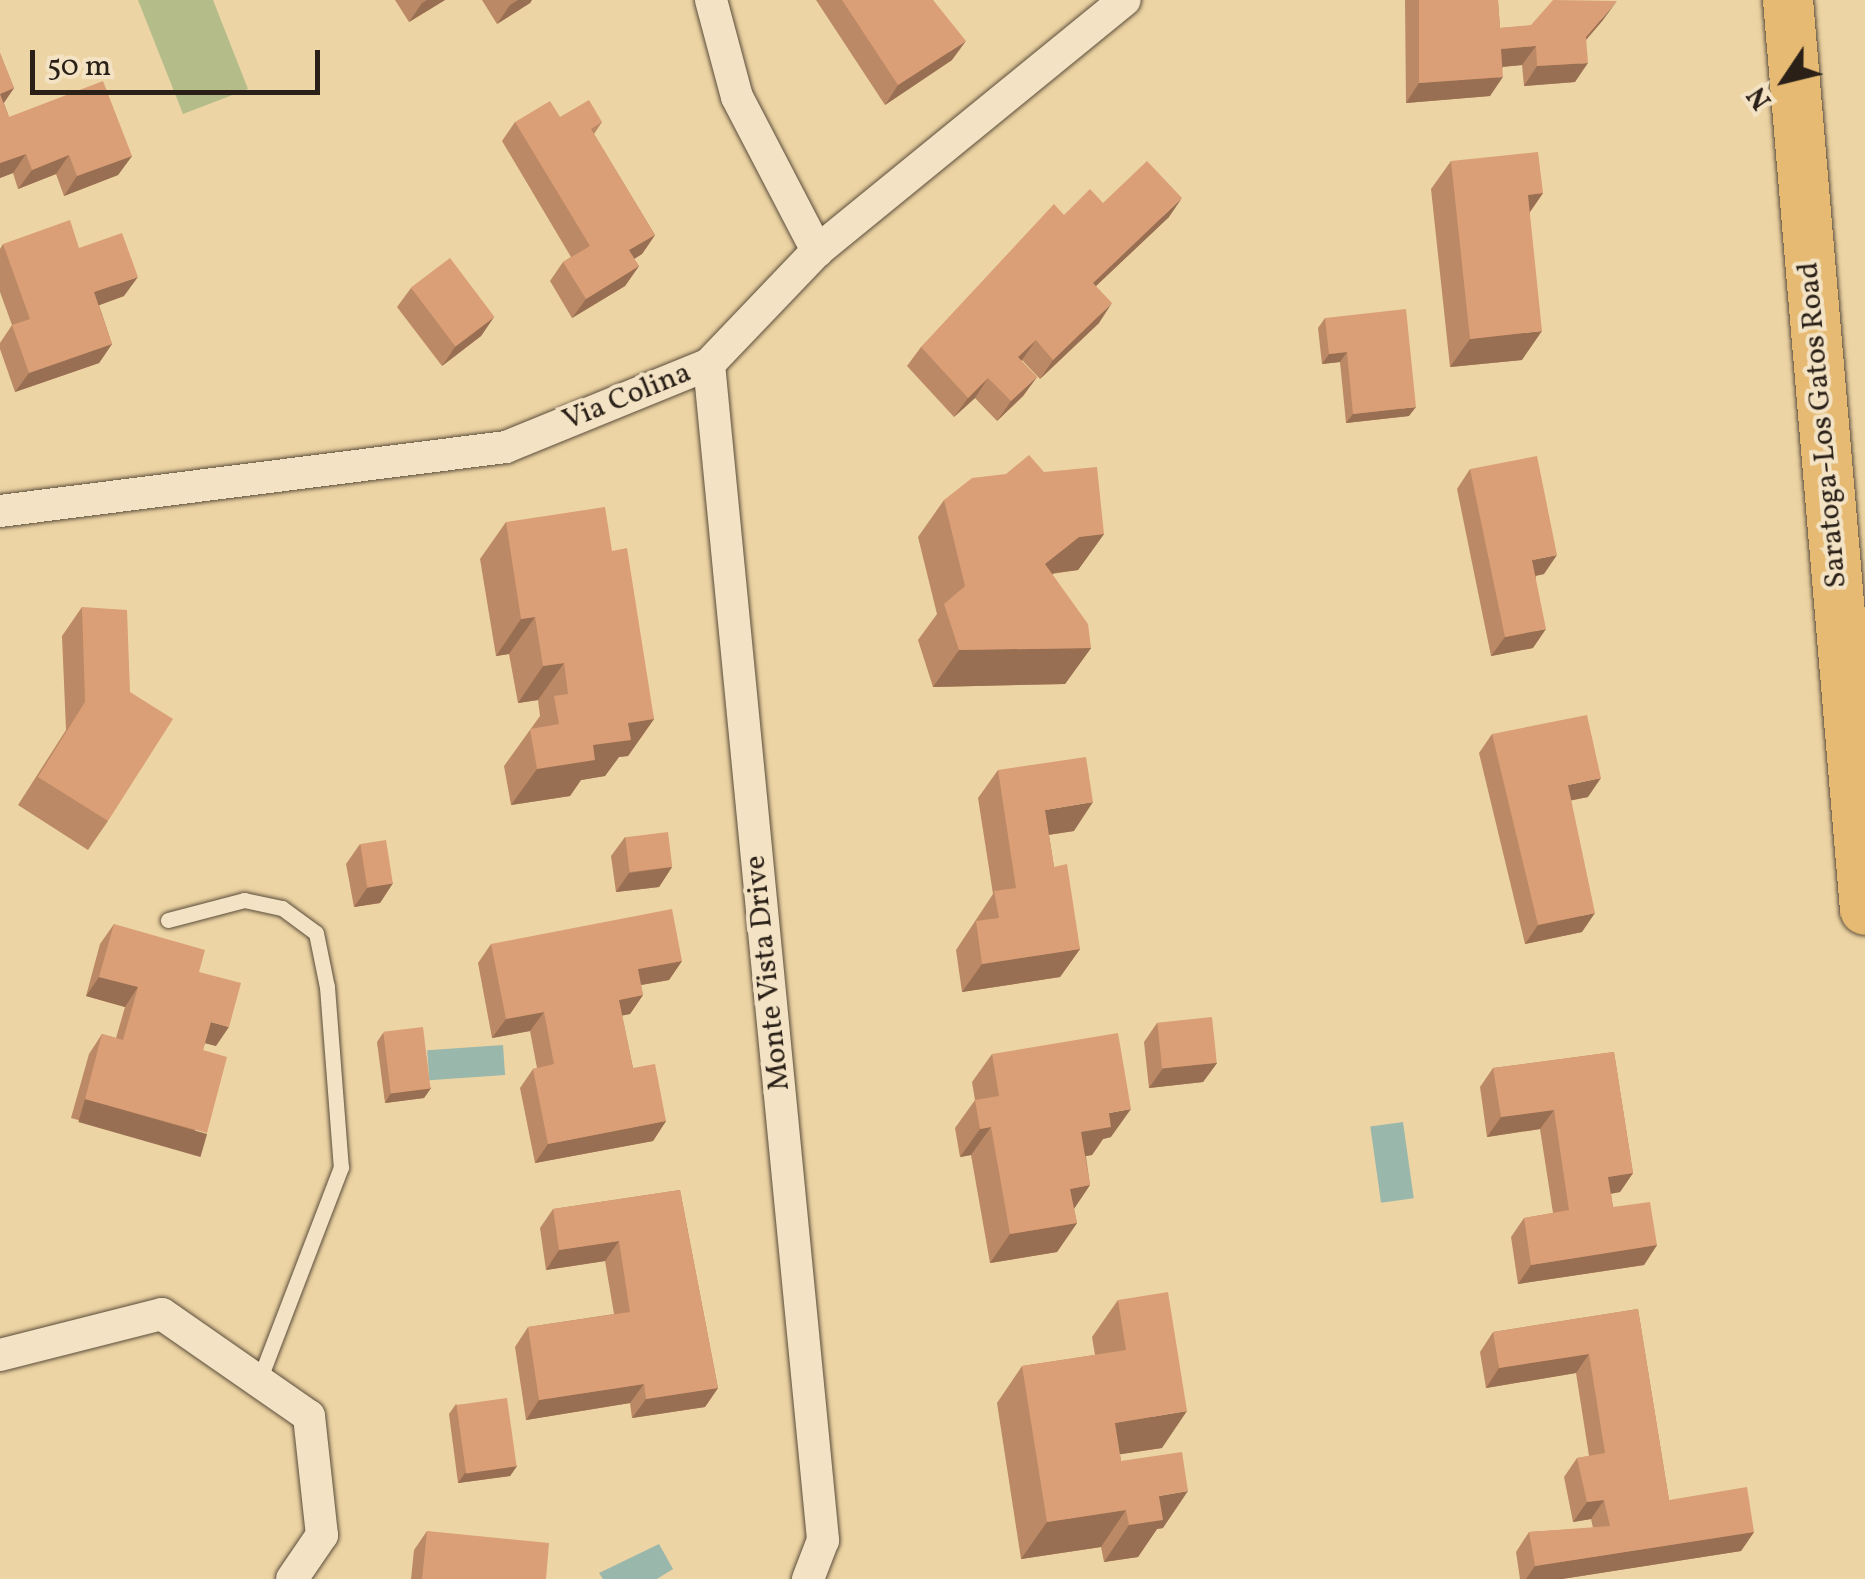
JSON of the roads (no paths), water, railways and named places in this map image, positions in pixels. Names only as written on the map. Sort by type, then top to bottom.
[{"type":"main road","name":"Saratoga-Los Gatos Road","points":[[1788,0],[1865,910]]},
{"type":"street","points":[[711,0],[737,97],[817,251]]},
{"type":"street","name":"Via Colina","points":[[0,511],[506,447],[709,364],[817,251],[1125,0]]},
{"type":"street","name":"Monte Vista Drive","points":[[709,364],[822,1540],[808,1579]]},
{"type":"street","points":[[0,1355],[162,1314],[308,1416],[322,1535],[292,1579]]},
{"type":"lane","points":[[168,920],[244,900],[282,908],[316,932],[327,988],[341,1167],[259,1382]]}]
